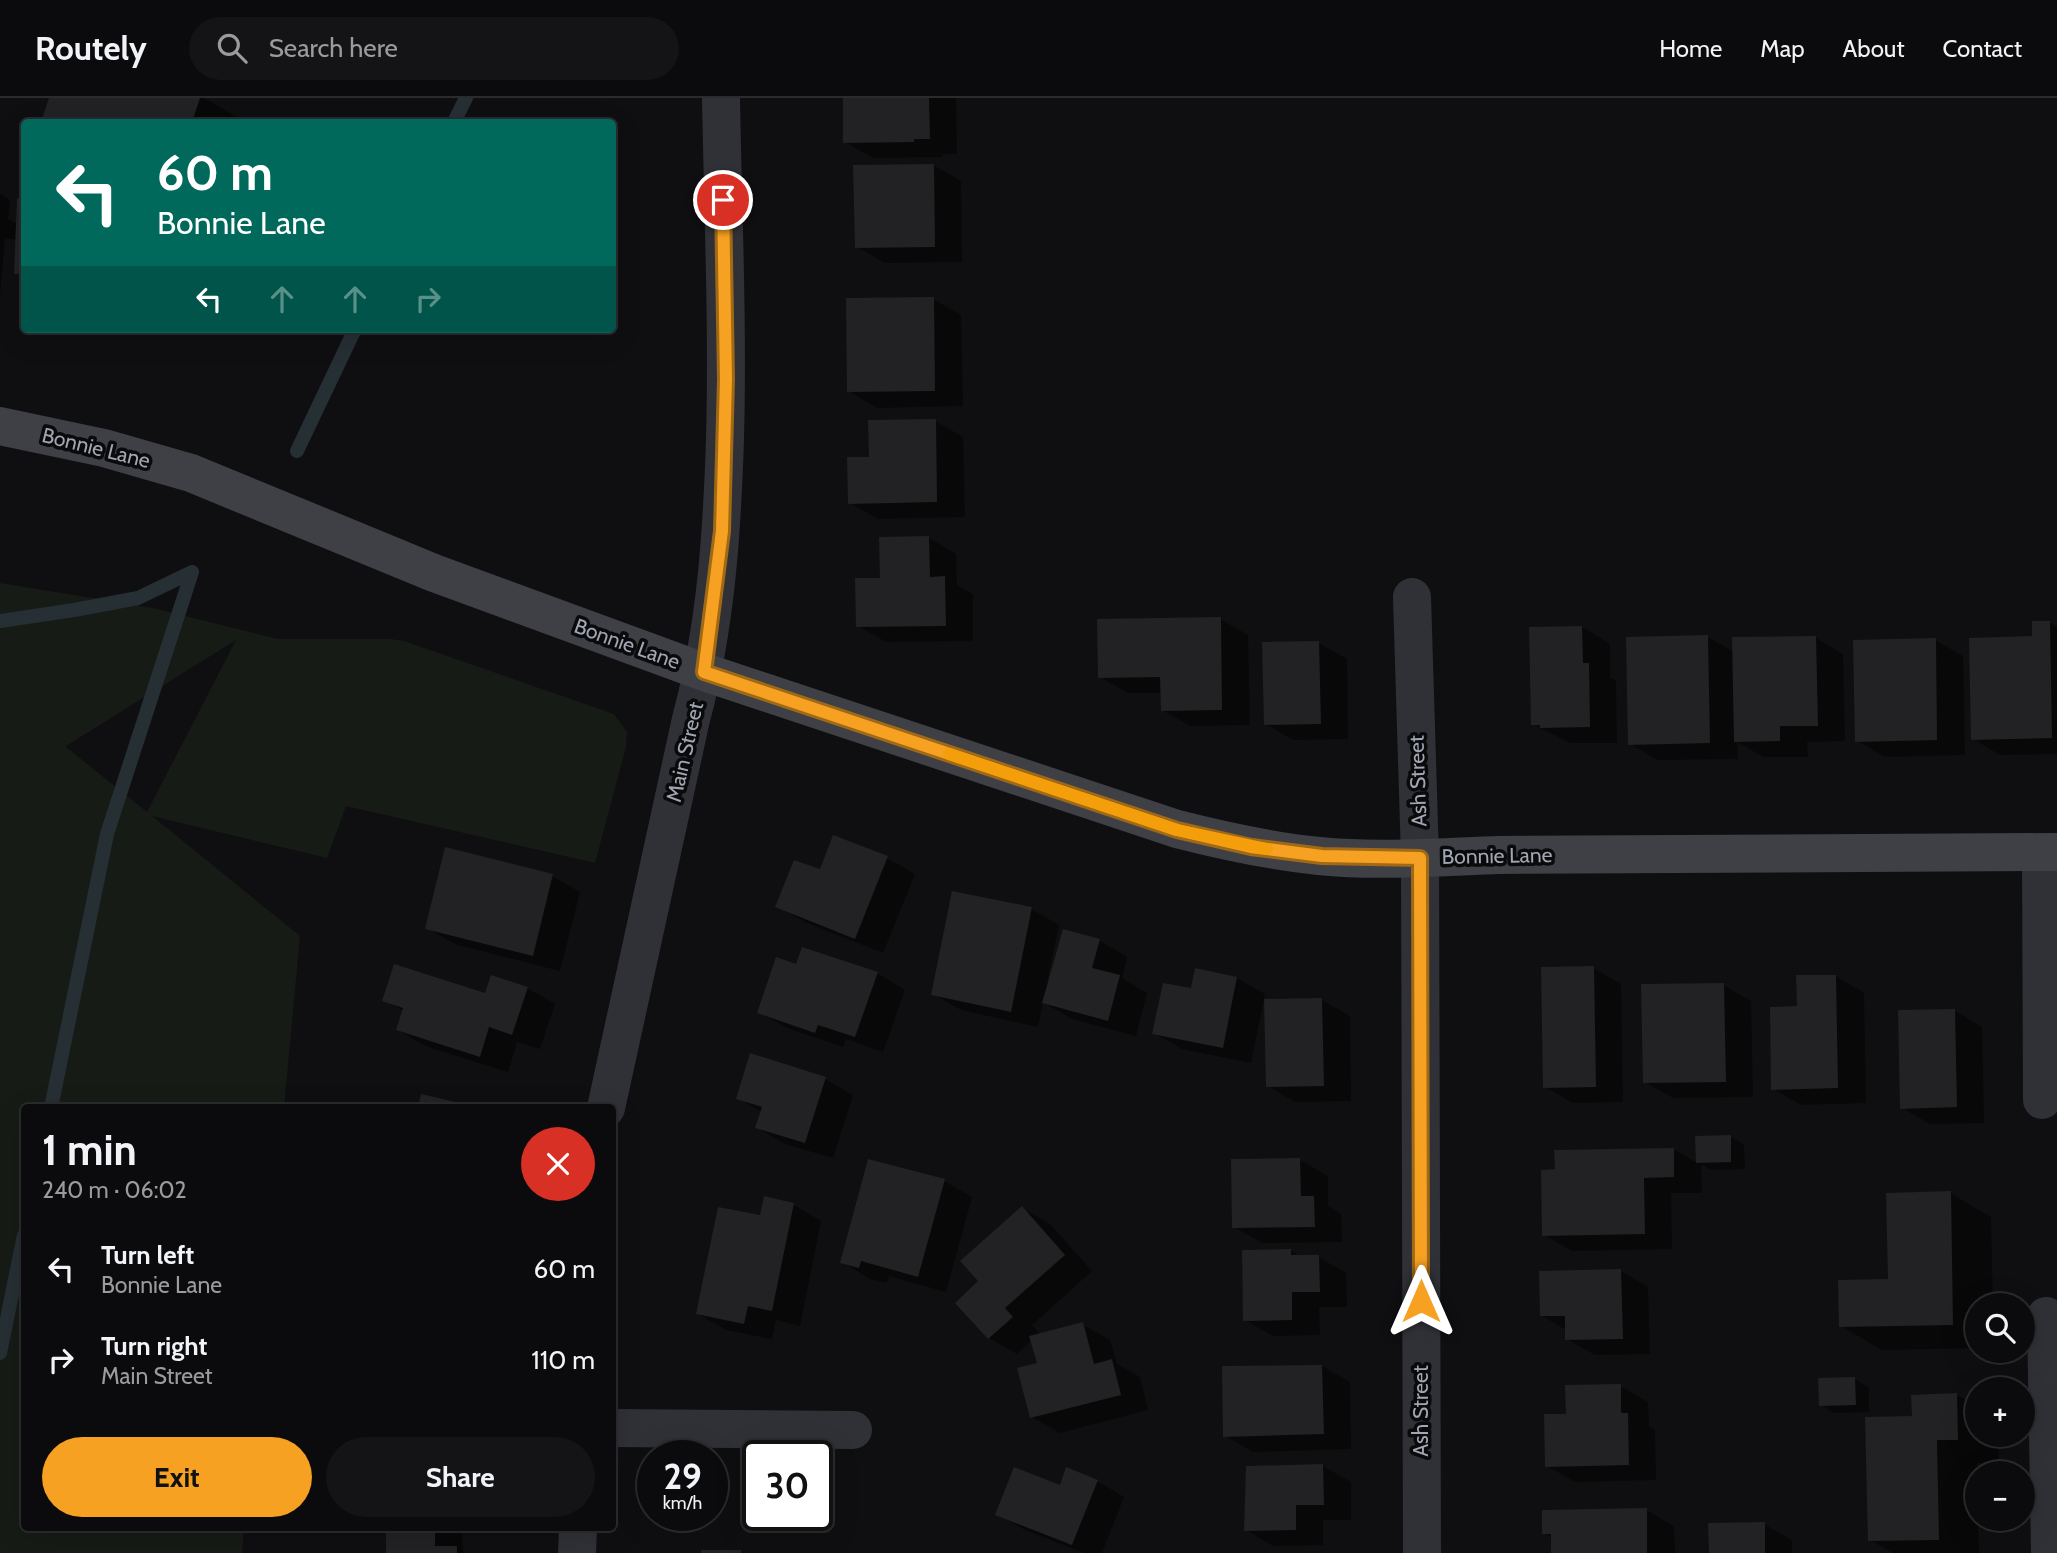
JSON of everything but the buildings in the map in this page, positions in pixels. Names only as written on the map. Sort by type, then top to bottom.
[{"type":"street","name":"Main Street","points":[[607,1104],[691,719],[704,672],[722,531],[726,379],[721,98]]},
{"type":"street","name":"Bonnie Lane","points":[[0,426],[104,448],[191,473],[355,542],[704,672],[1177,830],[1251,847],[1310,855],[1420,858],[1500,855],[2049,852]]},
{"type":"street","name":"Ash Street","points":[[1412,597],[1420,858],[1422,1553]]},
{"type":"street","points":[[2042,1100],[2049,852]]},
{"type":"street","points":[[2046,1316],[2050,1553]]},
{"type":"street","points":[[616,1428],[853,1430]]},
{"type":"street","points":[[577,1553],[578,1531]]},
{"type":"shaded area","points":[[0,583],[153,608],[278,639],[404,641],[614,714],[627,732],[626,747],[595,863],[346,806],[327,858],[152,816],[300,936],[284,1104],[21,1104],[21,1531],[244,1531],[242,1553],[0,1553]],"holes":[[[236,640],[147,812],[66,746]]]},
{"type":"waterway","points":[[456,119],[466,98]]},
{"type":"waterway","points":[[297,451],[353,333]]},
{"type":"waterway","points":[[0,621],[138,598],[192,572]]},
{"type":"waterway","points":[[52,1104],[107,834],[192,572]]},
{"type":"waterway","points":[[0,1353],[21,1250]]},
{"type":"slow traffic","points":[[949,754],[1177,830],[1267,849]]},
{"type":"route","points":[[723,200],[726,379],[722,531],[704,672],[1177,830],[1251,847],[1322,856],[1420,858],[1421,1301]]}]
